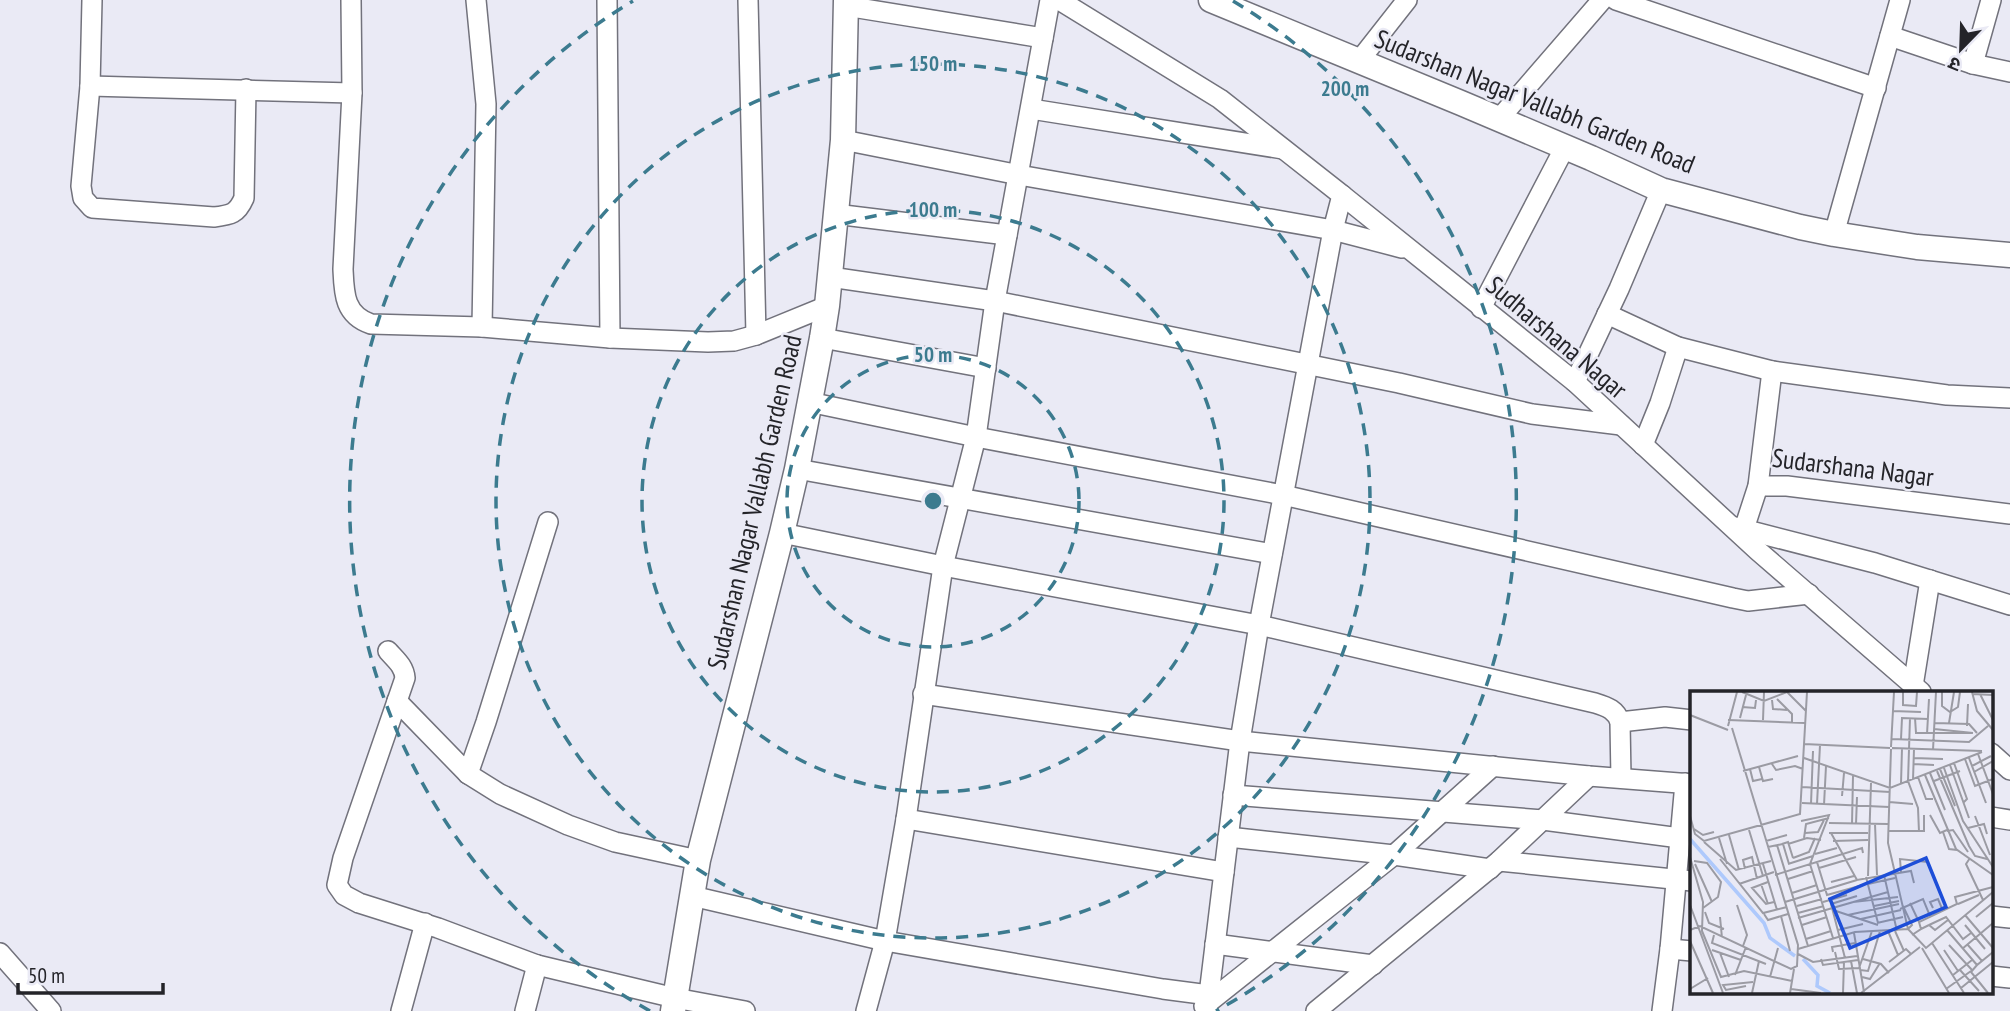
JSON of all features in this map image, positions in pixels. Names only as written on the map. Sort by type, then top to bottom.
[{"type":"street","points":[[92,0],[90,86],[81,186],[83,198],[92,208],[214,217],[228,215],[239,209],[244,198],[246,89]]},
{"type":"street","points":[[351,0],[352,93],[343,268],[344,287],[355,316],[370,324],[482,327],[610,338],[708,342],[734,341],[756,335],[827,306]]},
{"type":"street","points":[[476,0],[486,104],[482,327]]},
{"type":"street","points":[[607,0],[610,338]]},
{"type":"street","points":[[748,0],[756,335]]},
{"type":"street","points":[[866,1011],[885,941],[906,819],[943,566],[976,437],[995,301],[1050,0]]},
{"type":"street","name":"Sudharshana Nagar","points":[[1059,0],[1220,99],[1575,382],[1738,528],[1758,550],[1917,689]]},
{"type":"street","points":[[1359,61],[1407,0]]},
{"type":"street","points":[[1499,119],[1602,0]]},
{"type":"street","points":[[1616,0],[1876,88]]},
{"type":"street","points":[[1834,234],[1900,0]]},
{"type":"street","points":[[1973,64],[1991,0]]},
{"type":"street","name":"Sudarshan Nagar Vallabh Garden Road","points":[[1216,1],[1661,190],[1834,234],[1917,247],[2010,255]]},
{"type":"street","points":[[846,3],[1043,38]]},
{"type":"street","name":"Sudarshan Nagar Vallabh Garden Road","points":[[674,1005],[698,860],[782,533],[822,338],[842,141],[846,3]]},
{"type":"street","points":[[1890,36],[1973,64],[2010,72]]},
{"type":"street","points":[[90,86],[352,93]]},
{"type":"street","points":[[1031,110],[1284,149]]},
{"type":"street","points":[[842,141],[1334,230],[1409,250]]},
{"type":"street","points":[[1481,308],[1565,147]]},
{"type":"street","points":[[1575,382],[1661,190]]},
{"type":"street","points":[[1206,1005],[1240,741],[1259,625],[1342,195]]},
{"type":"street","points":[[835,214],[1007,235]]},
{"type":"street","points":[[830,277],[995,301],[1308,364],[1532,414],[1621,425]]},
{"type":"street","points":[[1607,314],[1678,347],[1772,371],[1935,394],[2010,398]]},
{"type":"street","points":[[822,338],[986,368]]},
{"type":"street","points":[[1643,445],[1678,347]]},
{"type":"street","name":"Sudarshana Nagar","points":[[1772,371],[1758,486],[1810,489],[2010,514]]},
{"type":"street","points":[[809,402],[976,437],[1283,495],[1748,601],[1809,594]]},
{"type":"street","points":[[797,469],[1272,554]]},
{"type":"street","points":[[1738,528],[1758,486]]},
{"type":"street","points":[[468,774],[548,522]]},
{"type":"street","name":"Sudharshana Nagar","points":[[1738,528],[1875,562],[2010,605]]},
{"type":"street","points":[[782,533],[1259,625],[1595,703],[1618,714],[1621,778]]},
{"type":"street","points":[[1917,689],[1930,580]]},
{"type":"street","points":[[388,651],[404,671],[405,678],[343,858],[337,885],[344,895],[359,903],[425,923],[537,965],[674,1005],[745,1011]]},
{"type":"street","points":[[923,694],[1240,741],[1589,776],[1688,783],[1680,838],[1684,880],[1670,949],[1662,1011]]},
{"type":"street","points":[[397,701],[468,774],[500,794],[568,825],[615,842],[698,860]]},
{"type":"street","points":[[1620,722],[1665,717],[1690,720]]},
{"type":"street","points":[[1993,755],[2010,769]]},
{"type":"street","points":[[1206,1005],[1394,855],[1493,766]]},
{"type":"street","points":[[1317,1011],[1495,865],[1589,776]]},
{"type":"street","points":[[1233,795],[1543,820],[1680,838]]},
{"type":"street","points":[[906,819],[1224,872]]},
{"type":"street","points":[[1228,837],[1495,865],[1684,880]]},
{"type":"street","points":[[692,896],[885,941],[1163,989],[1206,1005]]},
{"type":"street","points":[[401,1011],[425,923]]},
{"type":"street","points":[[1215,944],[1373,965]]},
{"type":"street","points":[[1670,949],[1690,951]]},
{"type":"street","points":[[0,953],[51,1011]]},
{"type":"street","points":[[525,1011],[537,965]]}]
